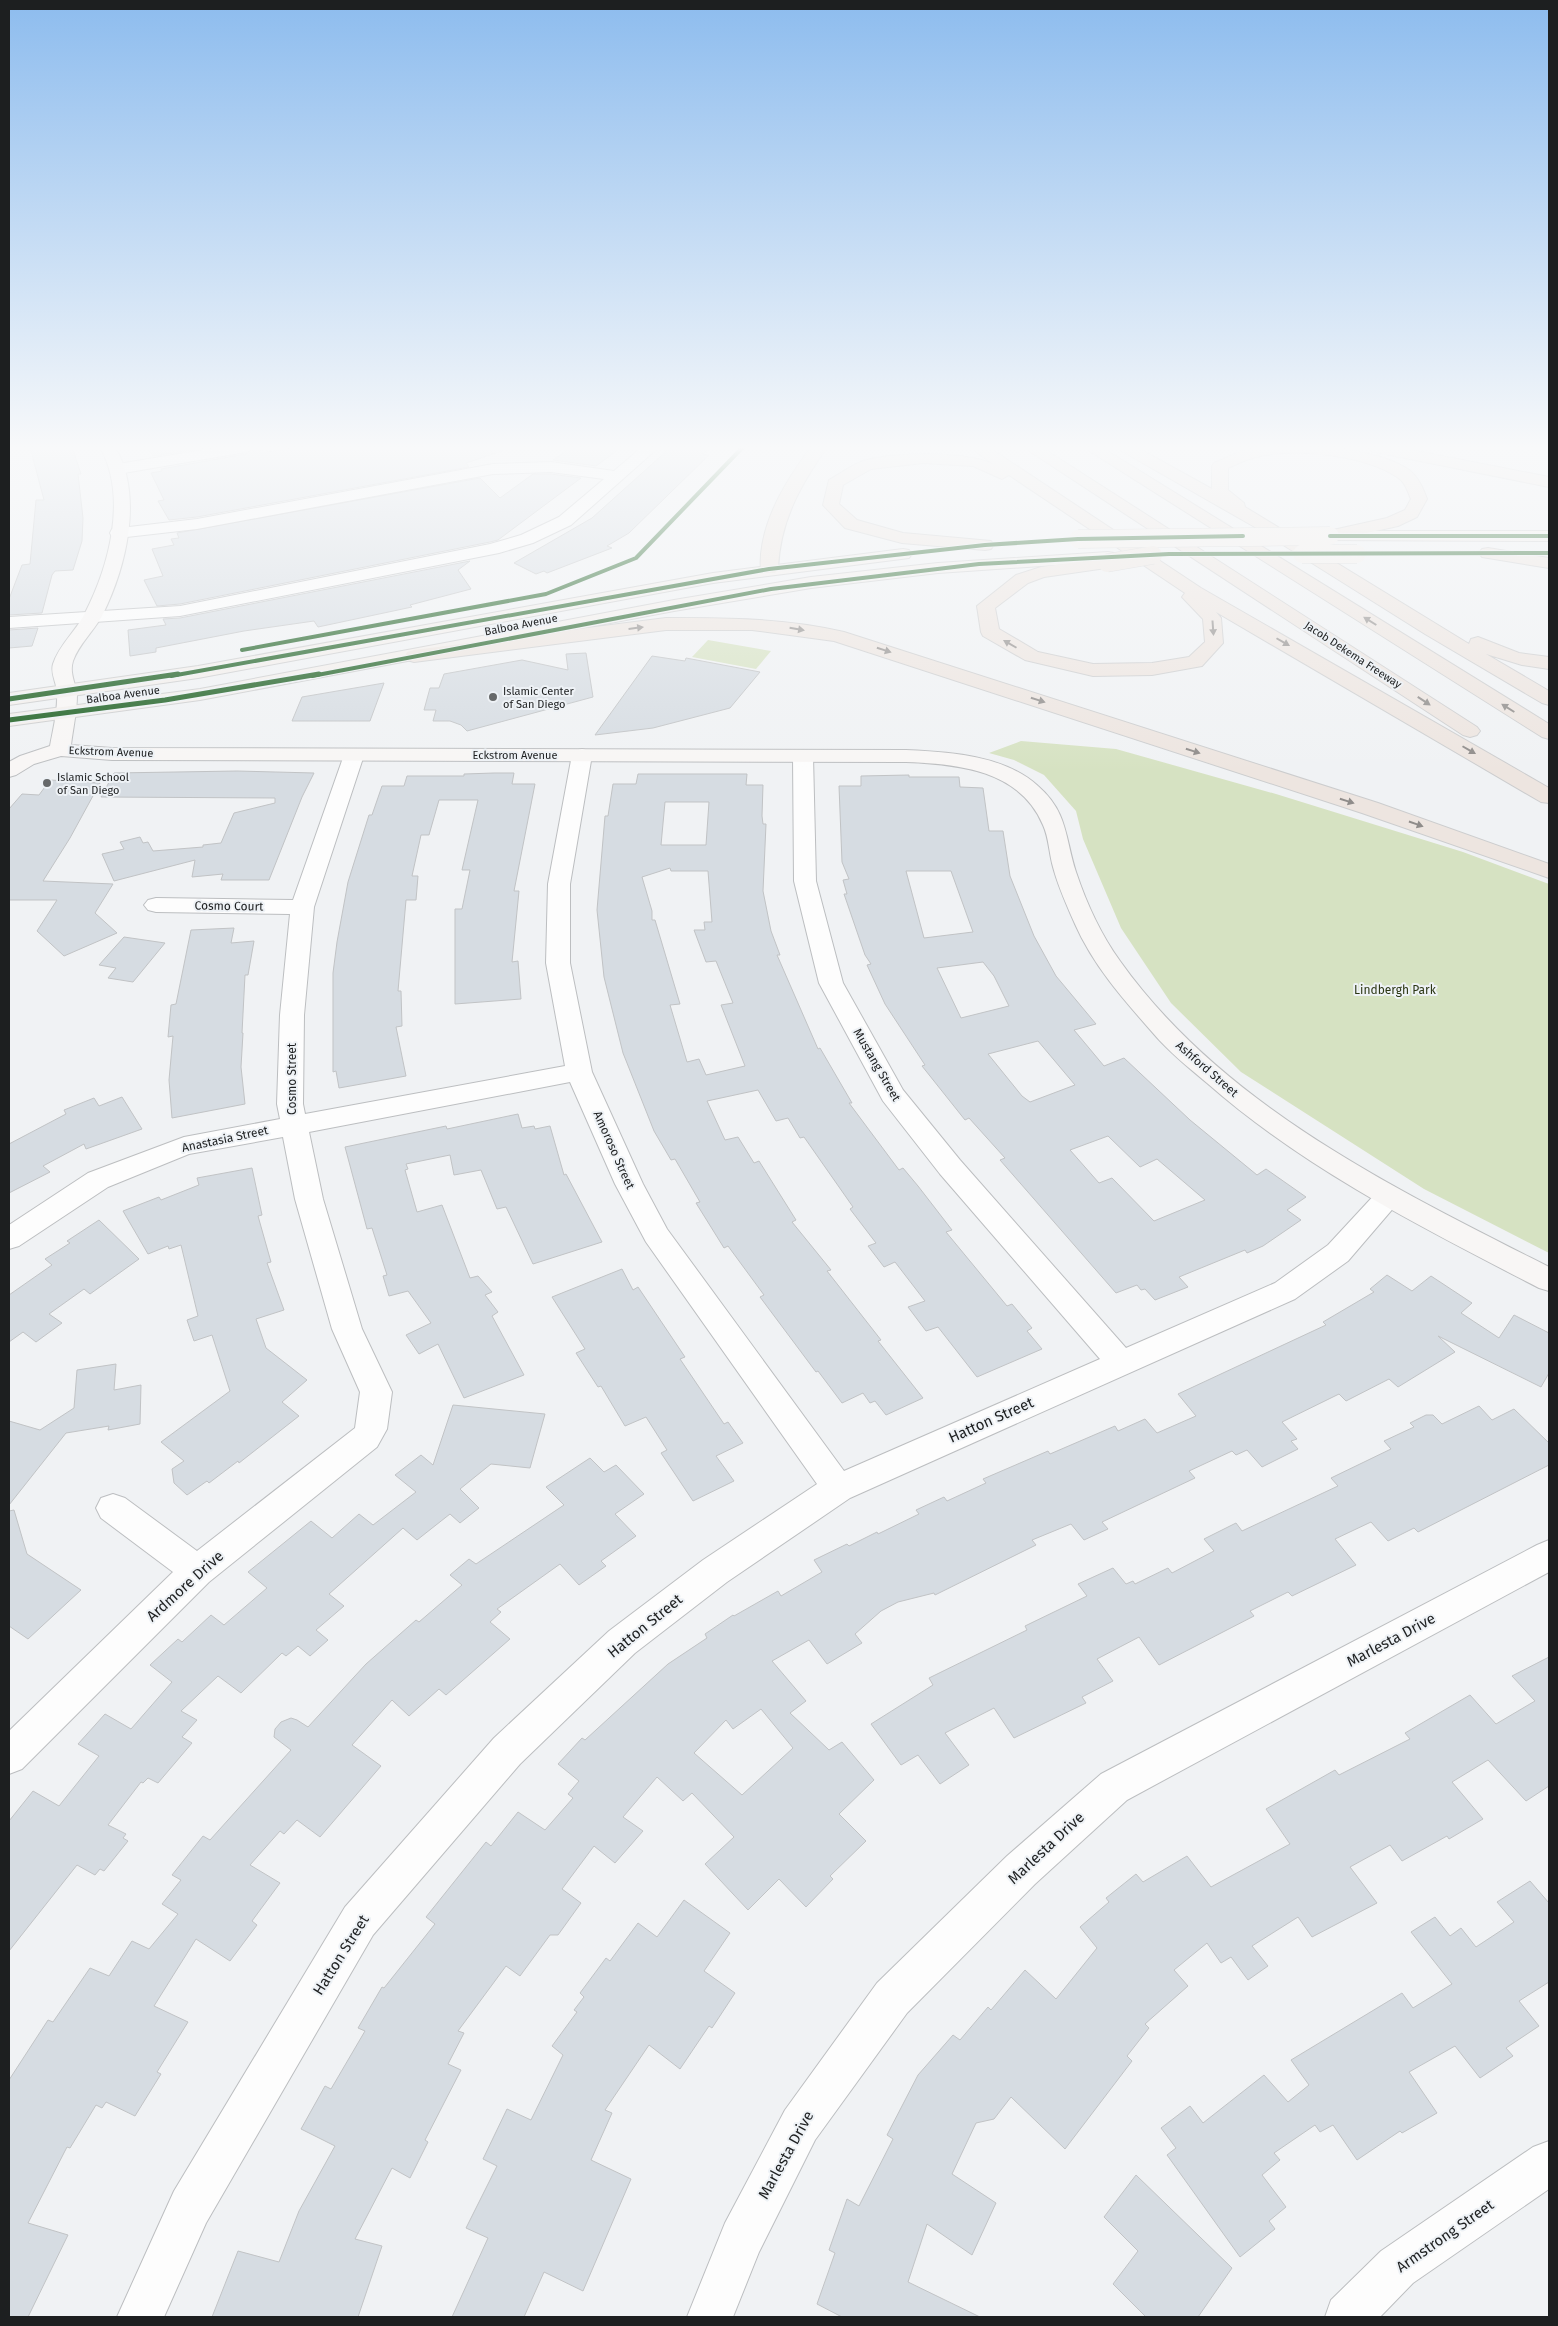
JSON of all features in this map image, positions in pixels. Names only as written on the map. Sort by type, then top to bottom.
[{"type":"highway","points":[[769,569],[771,556]]},
{"type":"highway","points":[[1147,556],[1195,592],[1549,797]]},
{"type":"highway","name":"Jacob Dekema Freeway","points":[[1199,556],[1549,782]]},
{"type":"highway","points":[[1265,556],[1549,733]]},
{"type":"highway","points":[[1313,556],[1549,699]]},
{"type":"highway","points":[[1504,556],[1549,563]]},
{"type":"highway","points":[[1107,560],[1156,561],[1176,585],[1212,618],[1214,643],[1195,662],[1152,669],[1093,670],[1032,656],[990,632],[986,606],[1022,579],[1041,572],[1107,560]]},
{"type":"highway","points":[[1377,595],[1489,649],[1549,663]]},
{"type":"highway","points":[[414,656],[666,624],[752,624],[792,628],[837,636],[1370,808],[1549,871]]},
{"type":"main road","name":"Balboa Avenue","points":[[9,699],[198,672],[769,569],[890,556]]},
{"type":"main road","points":[[1156,561],[1313,556]]},
{"type":"main road","name":"Balboa Avenue","points":[[9,720],[165,700],[328,673],[771,589],[980,564],[1107,560]]},
{"type":"street","points":[[9,771],[27,760],[60,750],[67,692],[63,678],[63,664],[93,616],[109,578],[113,556]]},
{"type":"street","points":[[9,623],[180,611],[460,556]]},
{"type":"street","name":"Eckstrom Avenue","points":[[60,750],[112,754],[930,757],[971,762]]},
{"type":"street","name":"Cosmo Street","points":[[354,755],[302,907],[292,1015],[290,1104],[309,1199],[347,1329],[376,1392],[371,1429]]},
{"type":"street","name":"Amoroso Street","points":[[582,755],[559,884],[558,953],[572,1042],[579,1072],[629,1184],[656,1235],[838,1488]]},
{"type":"street","name":"Mustang Street","points":[[803,756],[805,881],[831,982],[892,1095],[950,1167],[1120,1362]]},
{"type":"street","name":"Ashford Street","points":[[971,762],[1013,778],[1028,787],[1046,806],[1055,826],[1063,866],[1091,932],[1106,960],[1164,1030],[1222,1084],[1282,1131],[1388,1198],[1549,1280]]},
{"type":"street","name":"Cosmo Court","points":[[156,904],[302,907]]},
{"type":"street","name":"Anastasia Street","points":[[9,1239],[98,1180],[184,1146],[293,1124],[579,1072]]},
{"type":"street","name":"Hatton Street","points":[[140,2317],[190,2207],[359,1921],[507,1752],[622,1642],[715,1571],[838,1488],[1120,1362],[1285,1291],[1338,1253],[1388,1198]]},
{"type":"street","name":"Ardmore Drive","points":[[9,1756],[197,1571],[366,1438],[371,1429]]},
{"type":"street","points":[[113,1508],[197,1571]]},
{"type":"street","name":"Marlesta Drive","points":[[710,2317],[740,2239],[800,2126],[892,1998],[1028,1864],[1114,1787],[1549,1555]]},
{"type":"street","name":"Armstrong Street","points":[[1348,2317],[1398,2267],[1549,2163]]},
{"type":"green space","points":[[708,640],[771,651],[756,669],[692,657]]},
{"type":"green space","name":"Lindbergh Park","points":[[1021,741],[1116,749],[1276,794],[1463,852],[1549,884],[1549,1253],[1424,1189],[1241,1072],[1171,1003],[1121,928],[1083,839],[1076,811],[1044,775],[1014,760],[989,753]]},
{"type":"building","points":[[31,556],[77,556],[73,570],[55,571],[52,575],[42,613],[9,615],[9,599],[22,565],[30,564]]},
{"type":"building","points":[[155,556],[422,556],[180,604],[157,606],[144,580],[163,576]]},
{"type":"building","points":[[527,556],[592,556],[547,573],[544,571],[536,574],[514,563]]},
{"type":"building","points":[[470,561],[458,570],[471,589],[410,605],[412,607],[318,627],[314,621],[244,631],[156,648],[156,652],[130,656],[128,630],[166,625],[163,619],[180,618]]},
{"type":"building","points":[[38,628],[32,646],[9,648],[9,630]]},
{"type":"building","name":"Islamic Center of San Diego","points":[[586,653],[593,697],[467,731],[461,725],[450,721],[433,721],[436,710],[424,710],[430,688],[439,688],[444,674],[522,660],[568,670],[566,654]]},
{"type":"building","points":[[652,656],[685,661],[686,658],[760,672],[730,708],[653,728],[595,735]]},
{"type":"building","points":[[384,683],[370,721],[292,721],[302,697]]},
{"type":"building","points":[[237,771],[314,773],[302,797],[269,880],[221,880],[223,874],[192,877],[195,860],[114,881],[102,854],[124,849],[120,842],[140,837],[143,843],[148,842],[153,851],[203,847],[203,845],[221,843],[234,813],[275,803],[275,798],[101,797],[114,773]]},
{"type":"building","points":[[514,773],[512,784],[535,784],[514,891],[519,891],[512,962],[518,961],[521,999],[455,1004],[455,909],[462,909],[470,870],[462,870],[478,800],[439,800],[429,835],[421,835],[412,876],[418,876],[416,900],[406,900],[398,991],[401,991],[402,1026],[396,1027],[406,1076],[339,1088],[336,1071],[333,1072],[333,973],[337,942],[348,882],[369,815],[372,815],[382,786],[404,786],[407,776],[464,776],[464,774]]},
{"type":"building","points":[[638,774],[747,774],[746,785],[763,785],[762,816],[763,824],[766,824],[763,891],[771,931],[780,955],[777,955],[818,1049],[820,1048],[852,1103],[849,1103],[899,1170],[903,1168],[918,1186],[952,1230],[946,1232],[1007,1306],[1012,1304],[1032,1328],[1027,1331],[1042,1349],[977,1377],[938,1327],[926,1331],[908,1307],[925,1301],[895,1262],[884,1267],[868,1246],[876,1243],[850,1209],[853,1207],[804,1137],[800,1138],[788,1118],[776,1121],[758,1090],[707,1101],[725,1140],[738,1137],[754,1163],[759,1161],[796,1220],[792,1222],[831,1270],[827,1271],[881,1340],[878,1341],[923,1398],[886,1415],[875,1401],[870,1403],[863,1393],[842,1403],[818,1371],[816,1372],[760,1297],[764,1295],[728,1246],[724,1248],[696,1203],[700,1202],[675,1159],[671,1160],[654,1131],[623,1053],[604,977],[597,910],[605,816],[608,816],[613,784],[636,784]],"holes":[[[665,802],[709,802],[706,845],[661,845]],[[670,868],[671,871],[708,871],[712,922],[704,922],[705,930],[694,930],[706,962],[716,961],[733,1003],[721,1005],[745,1066],[706,1075],[699,1059],[687,1062],[670,1005],[680,1004],[655,920],[652,920],[652,911],[642,877]]]},
{"type":"building","points":[[861,776],[959,777],[960,787],[983,788],[989,831],[1003,831],[1010,876],[1034,936],[1056,976],[1096,1024],[1074,1030],[1104,1066],[1124,1058],[1190,1120],[1257,1175],[1266,1169],[1306,1197],[1287,1210],[1301,1220],[1263,1246],[1247,1253],[1245,1250],[1179,1277],[1188,1287],[1155,1300],[1145,1289],[1141,1290],[1137,1285],[1116,1293],[1000,1160],[1005,1158],[969,1118],[965,1120],[922,1066],[925,1065],[885,1004],[867,965],[871,964],[865,955],[844,894],[847,894],[843,880],[849,879],[842,862],[839,786],[861,786]],"holes":[[[906,871],[951,871],[973,932],[924,938]],[[983,962],[994,976],[1009,1006],[961,1018],[937,968]],[[1038,1041],[1075,1085],[1030,1102],[1022,1096],[988,1054]],[[1108,1136],[1140,1167],[1157,1159],[1205,1200],[1154,1221],[1112,1178],[1099,1183],[1070,1150]]]},
{"type":"building","points":[[50,780],[100,783],[70,838],[43,881],[113,884],[95,913],[117,933],[64,956],[37,931],[57,900],[9,900],[9,809],[22,794],[39,795]]},
{"type":"building","points":[[234,928],[231,943],[254,941],[248,975],[245,975],[241,1067],[245,1104],[172,1118],[169,1080],[173,1036],[168,1037],[171,1005],[176,1004],[191,930]]},
{"type":"building","points":[[124,937],[165,943],[133,982],[108,978],[116,968],[99,965]]},
{"type":"building","points":[[122,1097],[142,1129],[86,1149],[84,1144],[43,1166],[50,1172],[9,1193],[9,1144],[66,1114],[64,1110],[94,1098],[99,1106]]},
{"type":"building","points":[[518,1114],[522,1128],[534,1126],[535,1129],[550,1126],[564,1175],[566,1174],[602,1242],[533,1264],[506,1207],[497,1209],[481,1170],[454,1175],[450,1155],[406,1164],[408,1169],[405,1170],[417,1212],[442,1205],[470,1278],[478,1276],[492,1292],[485,1295],[498,1312],[492,1316],[524,1375],[464,1398],[438,1344],[419,1354],[406,1335],[431,1323],[408,1291],[389,1296],[383,1276],[387,1275],[372,1228],[367,1229],[345,1147],[446,1126],[447,1129]]},
{"type":"building","points":[[252,1168],[262,1215],[258,1216],[271,1262],[267,1263],[284,1310],[256,1319],[266,1348],[307,1380],[282,1402],[299,1416],[239,1463],[238,1461],[209,1483],[207,1481],[187,1495],[174,1483],[172,1469],[184,1461],[161,1442],[230,1391],[212,1335],[194,1341],[187,1320],[198,1316],[181,1245],[169,1249],[168,1246],[148,1254],[123,1211],[159,1197],[161,1200],[199,1185],[197,1178]]},
{"type":"building","points":[[99,1220],[139,1259],[90,1294],[84,1289],[49,1314],[62,1323],[36,1342],[23,1332],[9,1342],[9,1295],[52,1265],[45,1259],[70,1243],[67,1241]]},
{"type":"building","points":[[622,1269],[633,1290],[638,1287],[685,1357],[680,1359],[724,1424],[728,1422],[743,1443],[716,1456],[734,1481],[693,1501],[661,1453],[667,1450],[646,1417],[625,1426],[601,1386],[598,1387],[576,1353],[585,1349],[552,1297]]},
{"type":"building","points":[[1387,1275],[1412,1291],[1431,1276],[1472,1303],[1461,1313],[1499,1338],[1514,1315],[1549,1333],[1549,1373],[1541,1387],[1438,1336],[1455,1352],[1398,1387],[1389,1379],[1346,1401],[1339,1394],[1282,1422],[1297,1439],[1291,1441],[1298,1449],[1262,1467],[1247,1450],[1236,1455],[1232,1451],[1189,1471],[1195,1478],[1102,1522],[1108,1529],[1084,1540],[1071,1524],[1032,1540],[1036,1545],[935,1595],[934,1593],[898,1602],[881,1611],[855,1634],[862,1643],[827,1664],[809,1640],[772,1661],[806,1701],[790,1713],[829,1750],[842,1742],[874,1780],[839,1814],[866,1841],[830,1876],[833,1879],[806,1907],[779,1879],[748,1910],[705,1864],[734,1837],[692,1793],[683,1801],[657,1777],[623,1817],[643,1831],[615,1863],[594,1846],[562,1889],[581,1903],[558,1935],[550,1935],[520,1976],[506,1966],[458,2031],[464,2033],[448,2064],[461,2070],[425,2140],[428,2142],[410,2178],[392,2168],[355,2239],[382,2246],[358,2317],[212,2317],[238,2251],[279,2262],[299,2211],[335,2146],[301,2129],[325,2086],[331,2089],[365,2031],[358,2028],[382,1987],[384,1988],[435,1924],[426,1917],[486,1842],[491,1846],[518,1812],[545,1830],[573,1798],[568,1794],[579,1781],[558,1764],[582,1738],[585,1740],[668,1664],[707,1638],[705,1634],[733,1615],[778,1591],[781,1596],[822,1572],[814,1560],[847,1544],[849,1546],[877,1532],[878,1534],[919,1514],[916,1510],[944,1497],[947,1501],[986,1483],[983,1479],[1048,1451],[1050,1454],[1115,1426],[1118,1431],[1145,1419],[1157,1433],[1196,1416],[1178,1394],[1326,1325],[1323,1322],[1374,1292],[1370,1289]],"holes":[[[761,1709],[793,1748],[742,1795],[694,1753],[726,1720],[733,1729]]]},
{"type":"building","points":[[116,1364],[114,1390],[141,1385],[140,1424],[108,1430],[109,1426],[66,1433],[9,1505],[9,1421],[40,1430],[74,1408],[77,1370]]},
{"type":"building","points":[[453,1405],[545,1414],[530,1468],[491,1464],[460,1489],[479,1508],[460,1523],[450,1514],[417,1540],[403,1528],[329,1594],[344,1606],[316,1630],[328,1640],[310,1656],[298,1646],[286,1656],[282,1653],[241,1693],[218,1676],[181,1711],[197,1720],[182,1737],[192,1743],[158,1783],[148,1778],[143,1783],[141,1782],[108,1825],[126,1834],[123,1838],[128,1841],[104,1871],[100,1869],[95,1875],[77,1865],[9,1951],[9,1821],[33,1791],[59,1806],[99,1756],[78,1744],[105,1714],[131,1729],[172,1682],[150,1665],[178,1639],[182,1642],[211,1615],[224,1625],[267,1588],[248,1572],[311,1521],[332,1538],[359,1514],[373,1525],[416,1492],[395,1475],[421,1455],[433,1465]]},
{"type":"building","points":[[1479,1406],[1492,1420],[1514,1409],[1549,1443],[1549,1465],[1418,1532],[1414,1528],[1388,1541],[1371,1522],[1335,1539],[1356,1565],[1292,1596],[1288,1592],[1250,1611],[1254,1616],[1159,1665],[1139,1637],[1097,1659],[1113,1681],[1082,1697],[1086,1703],[1014,1738],[994,1708],[945,1733],[969,1765],[940,1784],[918,1755],[901,1765],[871,1724],[933,1685],[929,1678],[1027,1630],[1025,1626],[1087,1596],[1078,1584],[1113,1568],[1126,1584],[1133,1581],[1135,1584],[1168,1568],[1172,1573],[1214,1551],[1204,1539],[1236,1523],[1242,1531],[1338,1486],[1331,1478],[1391,1449],[1384,1441],[1414,1427],[1410,1423],[1426,1415],[1433,1415],[1442,1424]]},
{"type":"building","points":[[590,1458],[604,1472],[616,1465],[644,1494],[615,1514],[636,1536],[601,1561],[606,1566],[579,1585],[560,1564],[497,1609],[501,1612],[490,1622],[510,1639],[446,1695],[439,1689],[409,1716],[392,1700],[352,1745],[381,1766],[320,1837],[297,1820],[284,1834],[280,1831],[250,1865],[280,1883],[252,1921],[257,1925],[230,1961],[196,1939],[154,2006],[188,2022],[157,2072],[161,2074],[135,2116],[106,2102],[102,2108],[96,2105],[70,2148],[67,2147],[28,2223],[68,2235],[28,2317],[9,2317],[9,2080],[48,2020],[53,2022],[90,1968],[109,1976],[132,1941],[149,1949],[178,1914],[162,1904],[181,1880],[172,1875],[203,1836],[210,1840],[291,1750],[274,1737],[275,1729],[281,1722],[291,1718],[308,1727],[366,1664],[416,1620],[419,1622],[462,1585],[450,1575],[469,1559],[476,1564],[564,1505],[546,1487]]},
{"type":"building","points":[[14,1510],[27,1554],[81,1590],[28,1639],[9,1626],[9,1511]]},
{"type":"building","points":[[1549,1657],[1549,1786],[1526,1801],[1488,1760],[1452,1782],[1483,1819],[1449,1839],[1447,1836],[1402,1861],[1390,1845],[1350,1867],[1377,1903],[1312,1937],[1298,1917],[1252,1946],[1268,1966],[1248,1980],[1231,1957],[1221,1963],[1207,1943],[1174,1970],[1188,1986],[1145,2024],[1149,2028],[1127,2056],[1132,2061],[1065,2149],[1011,2097],[994,2119],[976,2123],[952,2174],[996,2203],[972,2255],[927,2224],[908,2282],[980,2317],[842,2317],[817,2304],[835,2253],[829,2250],[847,2199],[859,2206],[893,2139],[887,2135],[918,2075],[953,2035],[960,2040],[988,2007],[991,2010],[1025,1970],[1056,1999],[1097,1948],[1080,1927],[1109,1902],[1106,1898],[1136,1874],[1143,1882],[1187,1856],[1211,1887],[1290,1844],[1266,1809],[1335,1770],[1339,1775],[1410,1739],[1405,1733],[1470,1695],[1496,1724],[1535,1701],[1512,1676]]},
{"type":"building","points":[[1530,1881],[1549,1903],[1549,1982],[1519,2001],[1539,2026],[1506,2048],[1513,2056],[1480,2078],[1455,2046],[1409,2072],[1437,2113],[1402,2133],[1400,2131],[1357,2160],[1333,2125],[1320,2132],[1315,2125],[1274,2153],[1280,2160],[1262,2175],[1286,2207],[1269,2221],[1275,2229],[1240,2257],[1167,2155],[1176,2148],[1161,2128],[1190,2106],[1203,2123],[1264,2075],[1288,2102],[1309,2085],[1291,2060],[1402,1993],[1413,2008],[1452,1984],[1411,1932],[1435,1917],[1450,1936],[1461,1928],[1476,1947],[1514,1922],[1497,1902]]},
{"type":"building","points":[[684,1900],[730,1933],[704,1971],[735,1993],[712,2028],[709,2026],[680,2069],[649,2045],[605,2110],[612,2113],[591,2160],[631,2179],[583,2291],[544,2272],[524,2317],[452,2317],[488,2238],[466,2228],[497,2166],[483,2159],[507,2109],[531,2120],[563,2055],[552,2046],[577,2012],[574,2010],[584,1997],[580,1993],[606,1958],[610,1961],[638,1923],[657,1937]]},
{"type":"building","points":[[1136,2175],[1232,2268],[1198,2317],[1146,2317],[1113,2284],[1138,2251],[1104,2217]]},
{"type":"cycle path","points":[[242,650],[546,594],[638,556]]},
{"type":"cycle path","points":[[9,699],[158,678],[769,569],[890,556]]},
{"type":"cycle path","points":[[9,720],[165,700],[328,673],[771,589],[979,564],[1140,556]]},
{"type":"place","name":"Islamic Center of San Diego","points":[[493,697]]},
{"type":"place","name":"Islamic School of San Diego","points":[[47,783]]}]
